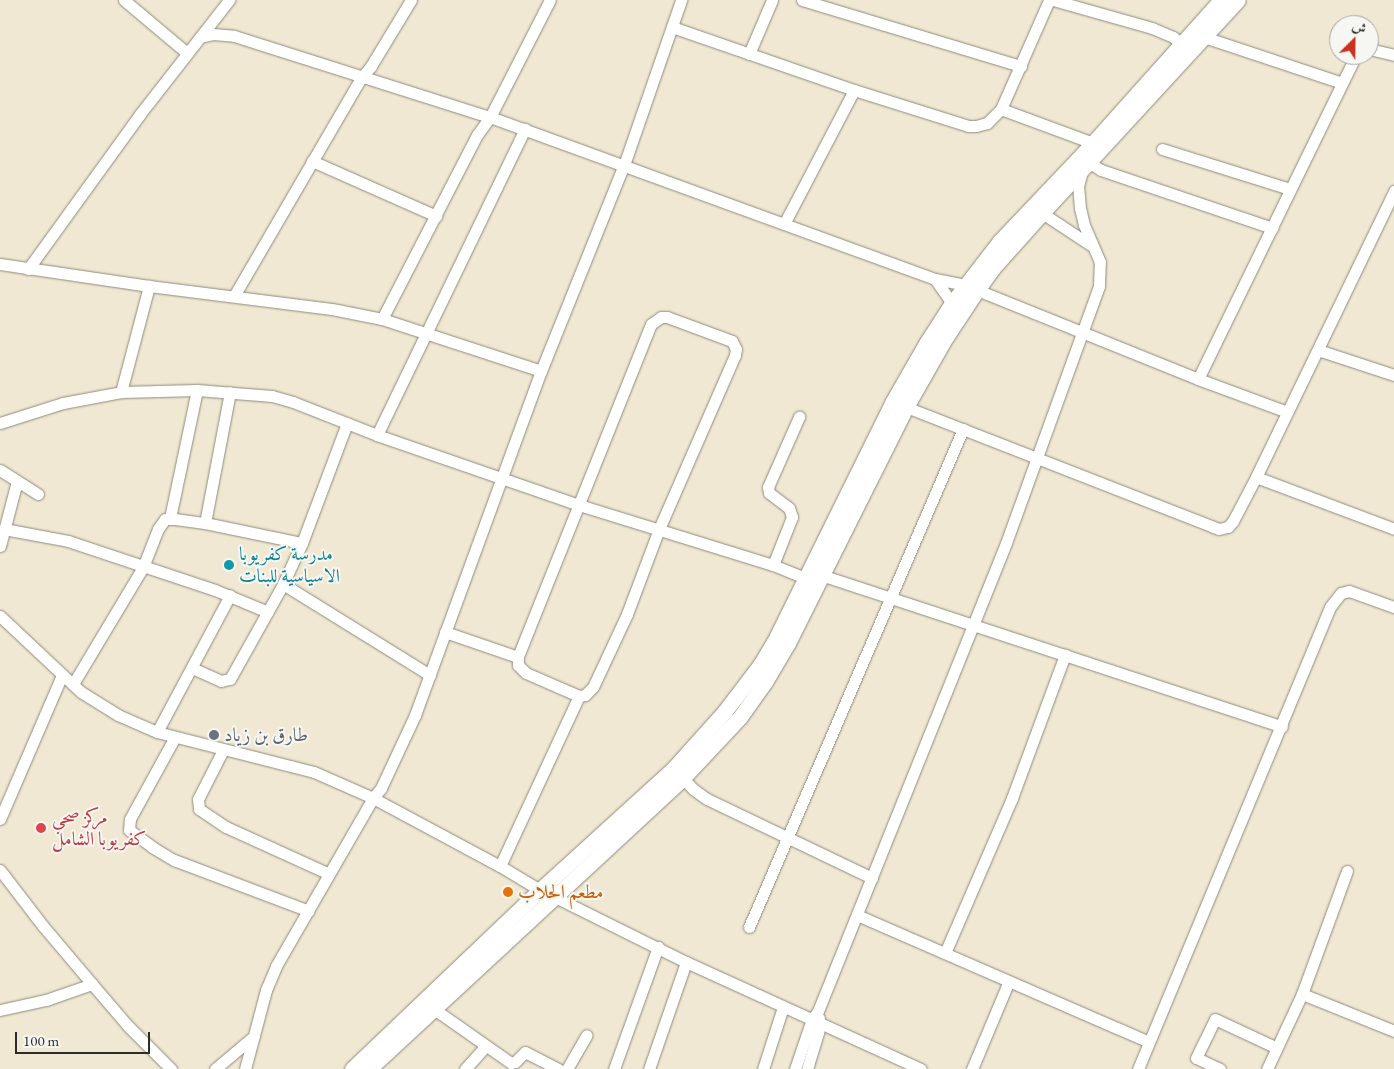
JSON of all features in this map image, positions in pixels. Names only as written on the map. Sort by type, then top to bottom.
[{"type":"main road","points":[[352,1069],[483,954],[555,897],[678,773],[760,665],[806,578],[862,462],[1000,241],[1093,143],[1221,0]]},
{"type":"main road","points":[[369,1069],[434,1009],[540,890],[678,773],[740,717],[765,682],[824,576],[906,407],[921,366],[952,303],[992,269],[1042,212],[1238,0]]},
{"type":"street","points":[[124,0],[187,53]]},
{"type":"street","points":[[28,269],[187,53],[229,0]]},
{"type":"street","points":[[234,296],[361,78],[371,66],[411,0]]},
{"type":"street","points":[[382,319],[477,135],[490,117],[550,0]]},
{"type":"street","points":[[749,54],[772,0]]},
{"type":"street","points":[[802,0],[1021,66]]},
{"type":"street","points":[[672,28],[854,90],[968,126],[987,123],[1001,109],[1049,0]]},
{"type":"street","points":[[1053,0],[1152,28],[1173,37],[1182,44]]},
{"type":"street","points":[[245,1069],[271,978],[373,798],[381,788],[406,735],[430,675],[500,477],[624,165],[680,1]]},
{"type":"street","points":[[200,37],[213,34],[234,36],[525,129],[936,279],[971,288],[1040,314],[1198,379],[1287,412]]},
{"type":"street","points":[[1204,37],[1342,83]]},
{"type":"street","points":[[1379,51],[1394,55]]},
{"type":"street","points":[[1198,379],[1351,65]]},
{"type":"street","points":[[784,224],[854,90]]},
{"type":"street","points":[[1001,109],[1093,143]]},
{"type":"street","points":[[377,435],[425,332],[525,129]]},
{"type":"street","points":[[1162,149],[1290,189]]},
{"type":"street","points":[[312,161],[436,216]]},
{"type":"street","points":[[796,1069],[923,753],[1038,459],[1083,333],[1100,278],[1100,262],[1084,225],[1079,199],[1079,176],[1086,165],[1272,228]]},
{"type":"street","points":[[906,407],[1219,529],[1228,527],[1234,521],[1256,477],[1394,191]]},
{"type":"street","points":[[1042,212],[1092,246]]},
{"type":"street","points":[[0,264],[149,286],[332,309],[382,319],[541,371]]},
{"type":"street","points":[[936,279],[952,303]]},
{"type":"street","points":[[121,392],[149,286]]},
{"type":"street","points":[[660,316],[732,340],[736,349],[659,529],[627,614],[593,687],[585,695],[579,696],[526,673],[518,665],[518,657],[651,324],[660,316]]},
{"type":"street","points":[[1318,350],[1394,375]]},
{"type":"street","points":[[170,518],[197,390]]},
{"type":"street","points":[[0,423],[63,403],[121,392],[197,390],[272,396],[293,402],[377,435],[579,505],[773,565],[806,578]]},
{"type":"street","points":[[205,523],[230,392]]},
{"type":"street","points":[[773,565],[792,518],[789,508],[769,493],[768,487],[799,417]]},
{"type":"street","points":[[192,668],[221,681],[230,679],[283,584],[302,543],[346,423]]},
{"type":"street","points":[[749,928],[963,429]]},
{"type":"street","points":[[0,470],[38,494]]},
{"type":"street","points":[[1256,477],[1394,529]]},
{"type":"street","points":[[0,546],[17,481]]},
{"type":"street","points":[[72,684],[143,567],[161,524],[170,518],[205,523],[302,543]]},
{"type":"street","points":[[4,529],[68,541],[230,595],[268,612]]},
{"type":"street","points":[[824,576],[1282,727]]},
{"type":"street","points":[[283,584],[430,675]]},
{"type":"street","points":[[1138,1069],[1336,598],[1341,593],[1349,591],[1394,607]]},
{"type":"street","points":[[156,732],[230,595]]},
{"type":"street","points":[[0,616],[72,684],[106,708],[156,732],[223,750],[300,767],[373,798],[500,866],[540,890]]},
{"type":"street","points":[[445,632],[518,657]]},
{"type":"street","points":[[945,953],[1012,798],[1065,655]]},
{"type":"street","points":[[0,819],[62,675]]},
{"type":"street","points":[[500,866],[579,696]]},
{"type":"street","points":[[175,737],[130,819],[129,830],[174,860],[309,911]]},
{"type":"street","points":[[223,750],[198,799],[199,808],[226,828],[329,874]]},
{"type":"street","points":[[678,773],[693,789],[707,799],[872,878]]},
{"type":"street","points":[[0,870],[43,926],[128,1026],[171,1069]]},
{"type":"street","points":[[1267,1069],[1302,994],[1347,871]]},
{"type":"street","points":[[555,897],[686,962],[783,1007],[816,1018],[920,1069]]},
{"type":"street","points":[[857,915],[1149,1042]]},
{"type":"street","points":[[614,1069],[658,947]]},
{"type":"street","points":[[649,1069],[686,962]]},
{"type":"street","points":[[972,1069],[1009,981]]},
{"type":"street","points":[[0,1010],[46,1000],[92,984]]},
{"type":"street","points":[[1302,994],[1394,1031]]},
{"type":"street","points":[[763,1069],[783,1007]]},
{"type":"street","points":[[434,1009],[511,1063],[515,1062],[525,1052],[558,1069]]},
{"type":"street","points":[[807,1069],[818,1032],[816,1018]]},
{"type":"street","points":[[1220,1069],[1196,1058],[1215,1019],[1278,1048]]},
{"type":"street","points":[[567,1069],[587,1035]]},
{"type":"street","points":[[215,1069],[254,1036]]},
{"type":"street","points":[[465,1069],[486,1046]]},
{"type":"place","name":"مدرسة كفريوبا الاسياسية للبنات","points":[[229,565]]},
{"type":"place","name":"طارق بن زياد","points":[[214,735]]},
{"type":"place","name":"مركز صحي كفريوبا الشامل","points":[[41,828]]},
{"type":"place","name":"مطعم الحلاب","points":[[508,892]]}]
